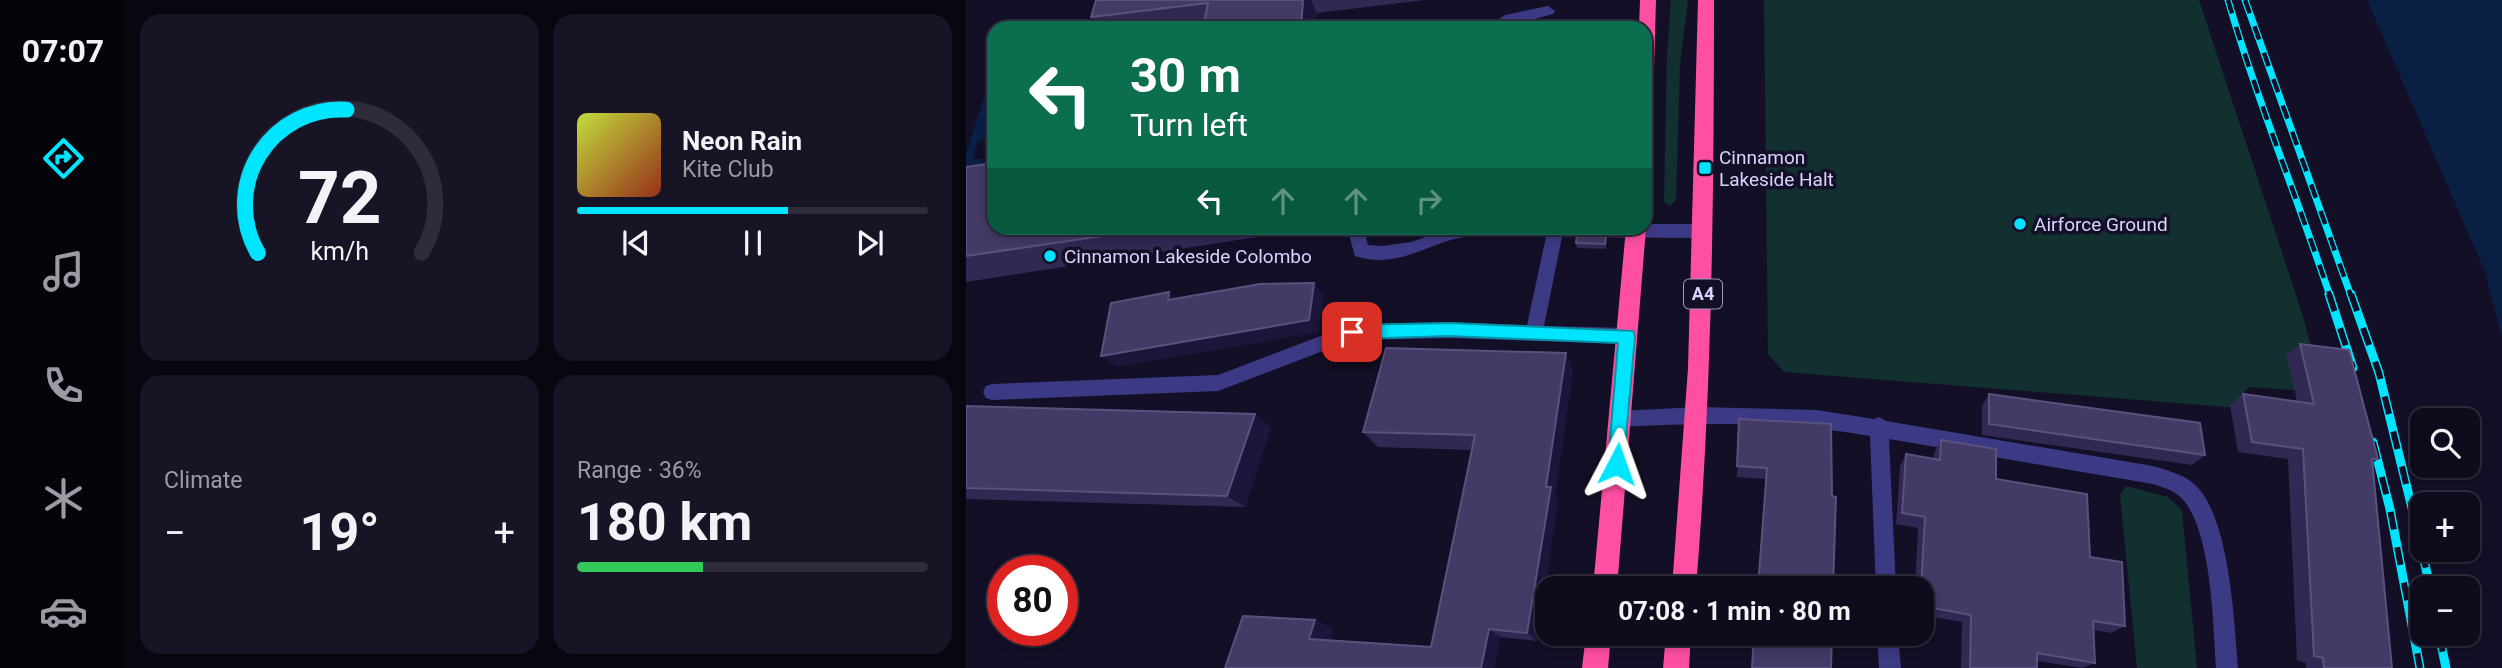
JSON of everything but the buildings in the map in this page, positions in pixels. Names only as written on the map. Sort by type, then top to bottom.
[{"type":"highway","points":[[1647,21],[1648,0]]},
{"type":"highway","name":"A4","points":[[1685,576],[1698,415],[1704,231],[1706,0]]},
{"type":"highway","points":[[1606,576],[1635,235]]},
{"type":"highway","points":[[1595,668],[1598,646]]},
{"type":"highway","points":[[1676,668],[1678,646]]},
{"type":"lane","points":[[1505,21],[1548,5]]},
{"type":"lane","points":[[1652,229],[1704,231]]},
{"type":"lane","points":[[1357,235],[1362,251],[1383,253],[1440,241],[1452,235]]},
{"type":"lane","points":[[1534,333],[1555,235]]},
{"type":"lane","points":[[992,392],[1218,383],[1352,332],[1449,330],[1627,336]]},
{"type":"lane","points":[[1620,419],[1698,415],[1817,418],[1879,426],[2153,475],[2187,490],[2202,509],[2219,578],[2227,668]]},
{"type":"lane","points":[[1879,426],[1885,576]]},
{"type":"lane","points":[[1889,646],[1890,668]]},
{"type":"green space","points":[[1671,0],[1688,0],[1680,65],[1676,200],[1670,206],[1664,202]]},
{"type":"green space","name":"Airforce Ground","points":[[1764,0],[2199,0],[2303,316],[2320,381],[2319,392],[2250,387],[2243,393],[2240,408],[1784,372],[1768,354]]},
{"type":"green space","points":[[2126,486],[2168,497],[2182,510],[2197,668],[2137,668],[2120,495]]},
{"type":"water","points":[[2367,0],[2502,0],[2502,338],[2485,272]]},
{"type":"water","points":[[987,88],[987,139],[978,141],[972,159],[984,159],[982,164],[966,167],[966,153]]},
{"type":"railway","points":[[2228,0],[2330,296]]},
{"type":"railway","points":[[2245,0],[2351,296]]},
{"type":"railway","points":[[2329,294],[2353,368]]},
{"type":"railway","points":[[2351,294],[2379,373],[2410,500]]},
{"type":"railway","points":[[2373,442],[2390,509],[2420,668]]},
{"type":"railway","points":[[2425,562],[2427,576]]},
{"type":"railway","points":[[2441,646],[2446,668]]},
{"type":"place","name":"Cinnamon Lakeside Halt","points":[[1705,168]]},
{"type":"place","name":"Airforce Ground","points":[[2020,224]]},
{"type":"place","name":"Cinnamon Lakeside Colombo","points":[[1050,256]]},
{"type":"route","points":[[1352,332],[1449,330],[1627,336],[1617,464]]}]
